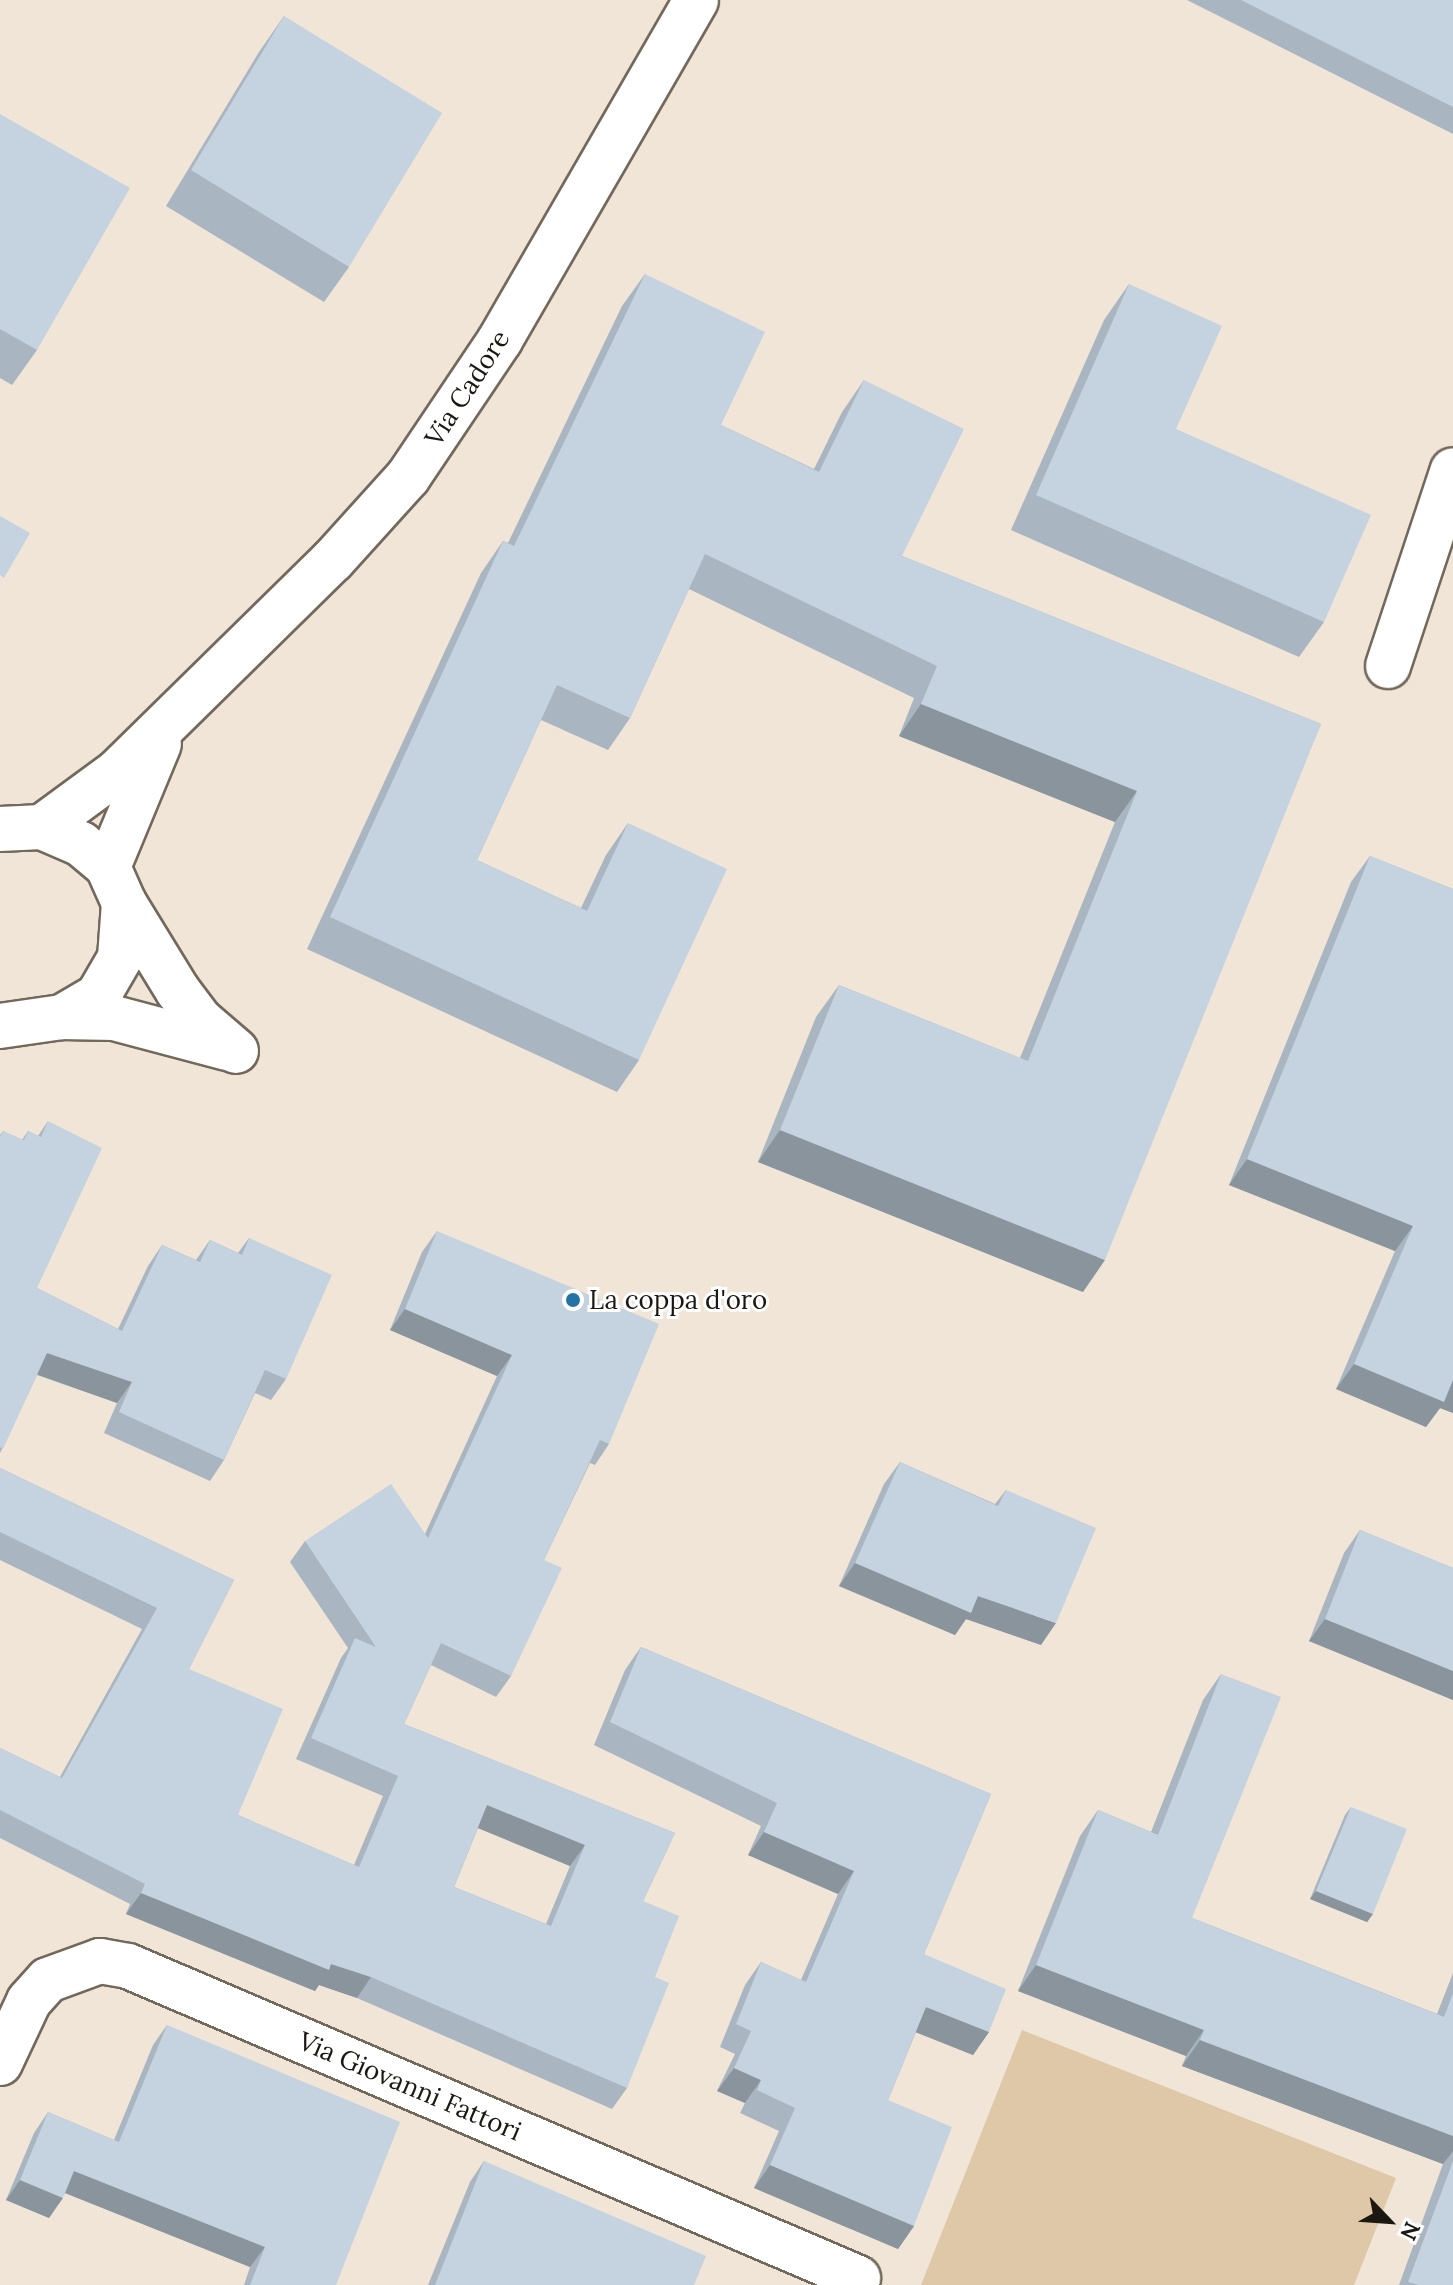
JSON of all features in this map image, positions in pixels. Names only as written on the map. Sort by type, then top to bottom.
[{"type":"street","name":"Via Cadore","points":[[21,828],[117,772],[333,560],[408,477],[500,340],[696,0]]},
{"type":"street","points":[[1388,666],[1453,470]]},
{"type":"street","name":"Via Cadore","points":[[62,1017],[98,996],[120,958],[116,885],[168,723]]},
{"type":"street","points":[[0,1026],[62,1017],[114,1018],[236,1051],[201,1021],[178,991],[116,885],[81,844],[21,828]]},
{"type":"street","name":"Via Giovanni Fattori","points":[[0,2063],[29,2001],[48,1980],[100,1961],[128,1966],[858,2278]]},
{"type":"shaded area","points":[[1022,2030],[1396,2178],[1354,2285],[921,2285]]},
{"type":"building","points":[[1241,0],[1453,0],[1453,107]]},
{"type":"building","points":[[284,16],[442,113],[349,267],[191,170]]},
{"type":"building","points":[[0,114],[130,188],[37,350],[0,329]]},
{"type":"building","points":[[645,274],[765,332],[721,425],[819,472],[864,380],[964,429],[902,556],[1321,724],[1105,1260],[780,1130],[839,985],[1028,1061],[1137,791],[921,704],[937,666],[705,554],[630,718],[557,685],[477,860],[587,911],[628,823],[727,869],[639,1060],[330,917],[503,541],[514,546]]},
{"type":"building","points":[[1129,284],[1222,326],[1176,429],[1371,515],[1324,622],[1036,495]]},
{"type":"building","points":[[0,516],[30,533],[4,578],[0,575]]},
{"type":"building","points":[[1370,856],[1453,889],[1453,1380],[1444,1402],[1354,1364],[1413,1226],[1247,1159]]},
{"type":"building","points":[[48,1121],[102,1148],[37,1288],[122,1331],[162,1245],[200,1262],[210,1240],[242,1255],[249,1238],[332,1275],[286,1379],[265,1370],[224,1460],[119,1412],[132,1382],[47,1353],[3,1449],[0,1447],[0,1137],[3,1131],[24,1140],[28,1131],[41,1137]]},
{"type":"building","points":[[437,1231],[659,1324],[609,1444],[600,1440],[544,1560],[562,1568],[511,1676],[441,1643],[404,1724],[675,1833],[643,1901],[679,1916],[655,1977],[669,1983],[627,2088],[371,1977],[331,1964],[329,1970],[141,1893],[145,1884],[0,1810],[0,1748],[62,1778],[157,1608],[0,1532],[0,1468],[234,1580],[189,1669],[283,1709],[238,1815],[359,1867],[398,1776],[311,1738],[355,1638],[376,1647],[305,1541],[391,1484],[428,1538],[512,1355],[405,1309]],"holes":[[[487,1805],[585,1845],[551,1926],[454,1887]]]},
{"type":"building","points":[[900,1462],[998,1506],[1006,1490],[1096,1528],[1056,1623],[978,1596],[971,1613],[855,1563]]},
{"type":"building","points":[[1360,1530],[1453,1568],[1453,1671],[1325,1619]]},
{"type":"building","points":[[641,1647],[991,1794],[924,1954],[1006,1989],[989,2032],[926,2007],[888,2100],[952,2127],[914,2226],[770,2165],[795,2108],[757,2090],[761,2080],[734,2068],[751,2031],[736,2024],[761,1962],[806,1982],[854,1871],[764,1832],[777,1803],[610,1722]]},
{"type":"building","points":[[1221,1674],[1281,1697],[1192,1918],[1444,2017],[1453,1993],[1453,2136],[1200,2040],[1204,2030],[1036,1965],[1098,1810],[1158,1835]]},
{"type":"building","points":[[1351,1807],[1407,1829],[1373,1914],[1316,1891]]},
{"type":"building","points":[[167,2025],[400,2122],[336,2285],[250,2285],[265,2247],[74,2171],[63,2198],[20,2180],[48,2112],[119,2142]]},
{"type":"building","points":[[484,2161],[706,2256],[694,2285],[435,2285]]},
{"type":"building","points":[[1453,2161],[1453,2285],[1408,2282]]},
{"type":"place","name":"La coppa d'oro","points":[[573,1300]]}]
